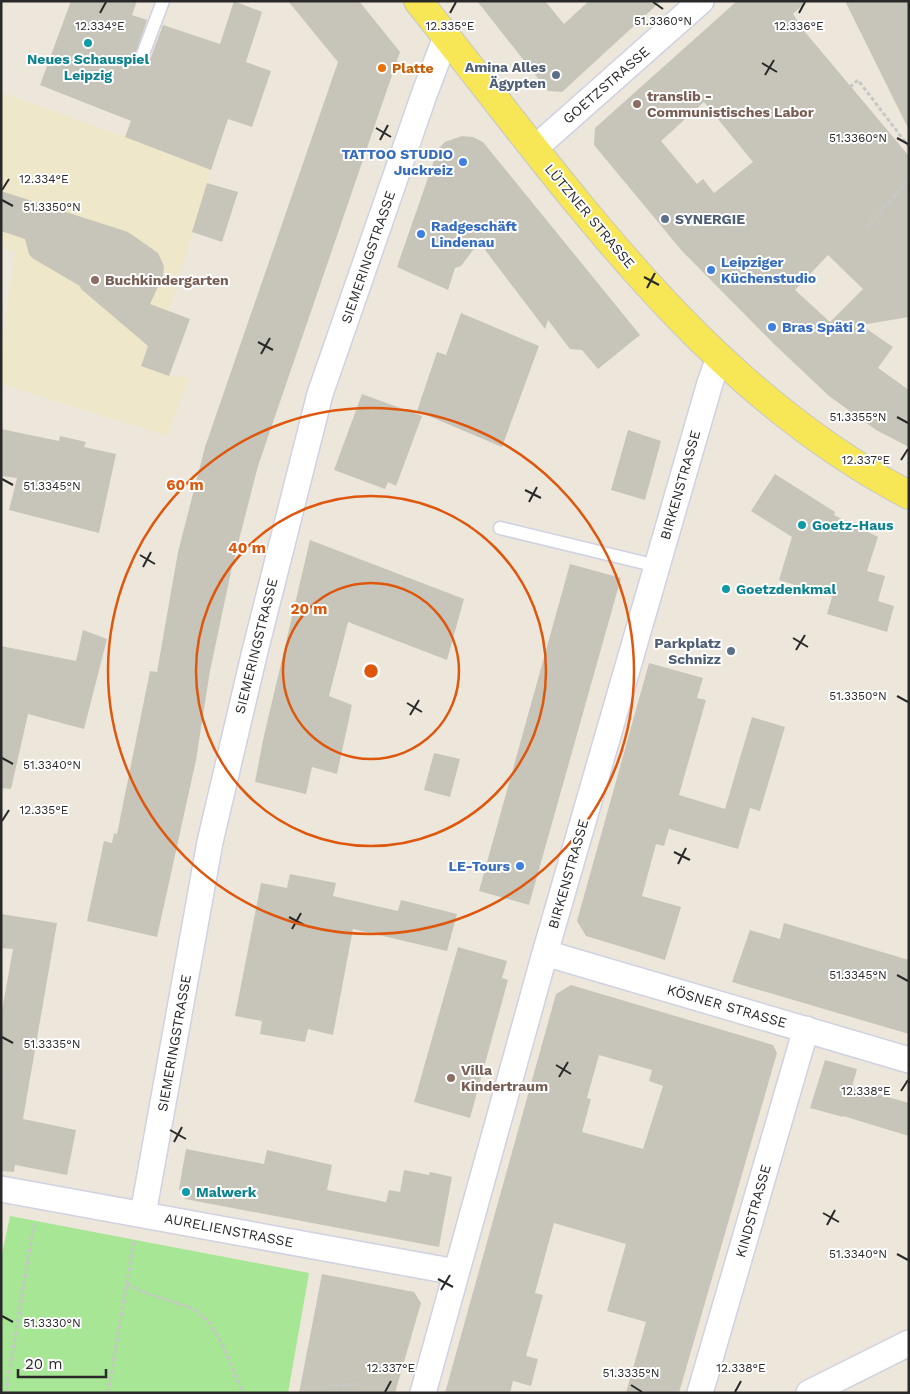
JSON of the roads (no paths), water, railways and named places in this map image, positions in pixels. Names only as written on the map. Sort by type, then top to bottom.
[{"type":"main road","name":"LÜTZNER STRASSE","points":[[418,1],[534,149],[629,263],[719,358],[802,428],[909,495]]},
{"type":"street","name":"GOETZSTRASSE","points":[[534,149],[701,1]]},
{"type":"street","name":"SIEMERINGSTRASSE","points":[[143,1214],[210,842],[255,651],[318,403],[446,36]]},
{"type":"street","name":"BIRKENSTRASSE","points":[[423,1393],[545,953],[719,358]]},
{"type":"street","name":"KÖSNER STRASSE","points":[[545,953],[909,1060]]},
{"type":"street","name":"KINDSTRASSE","points":[[700,1393],[806,1029]]},
{"type":"street","name":"AURELIENSTRASSE","points":[[1,1189],[456,1272]]},
{"type":"street","points":[[810,1393],[909,1343]]},
{"type":"lane","points":[[143,54],[162,1]]},
{"type":"lane","points":[[500,528],[657,566]]},
{"type":"place","name":"Neues Schauspiel Leipzig","points":[[88,43]]},
{"type":"place","name":"Platte","points":[[382,68]]},
{"type":"place","name":"Amina Alles Ägypten","points":[[556,75]]},
{"type":"place","name":"translib - Communistisches Labor","points":[[637,104]]},
{"type":"place","name":"TATTOO STUDIO Juckreiz","points":[[463,162]]},
{"type":"place","name":"SYNERGIE","points":[[665,219]]},
{"type":"place","name":"Radgeschäft Lindenau","points":[[421,234]]},
{"type":"place","name":"Leipziger Küchenstudio","points":[[711,270]]},
{"type":"place","name":"Buchkindergarten","points":[[95,280]]},
{"type":"place","name":"Bras Späti 2","points":[[772,327]]},
{"type":"place","name":"Goetz-Haus","points":[[802,525]]},
{"type":"place","name":"Goetzdenkmal","points":[[726,589]]},
{"type":"place","name":"Parkplatz Schnizz","points":[[731,651]]},
{"type":"place","name":"LE-Tours","points":[[520,866]]},
{"type":"place","name":"Villa Kindertraum","points":[[451,1078]]},
{"type":"place","name":"Malwerk","points":[[186,1192]]}]
